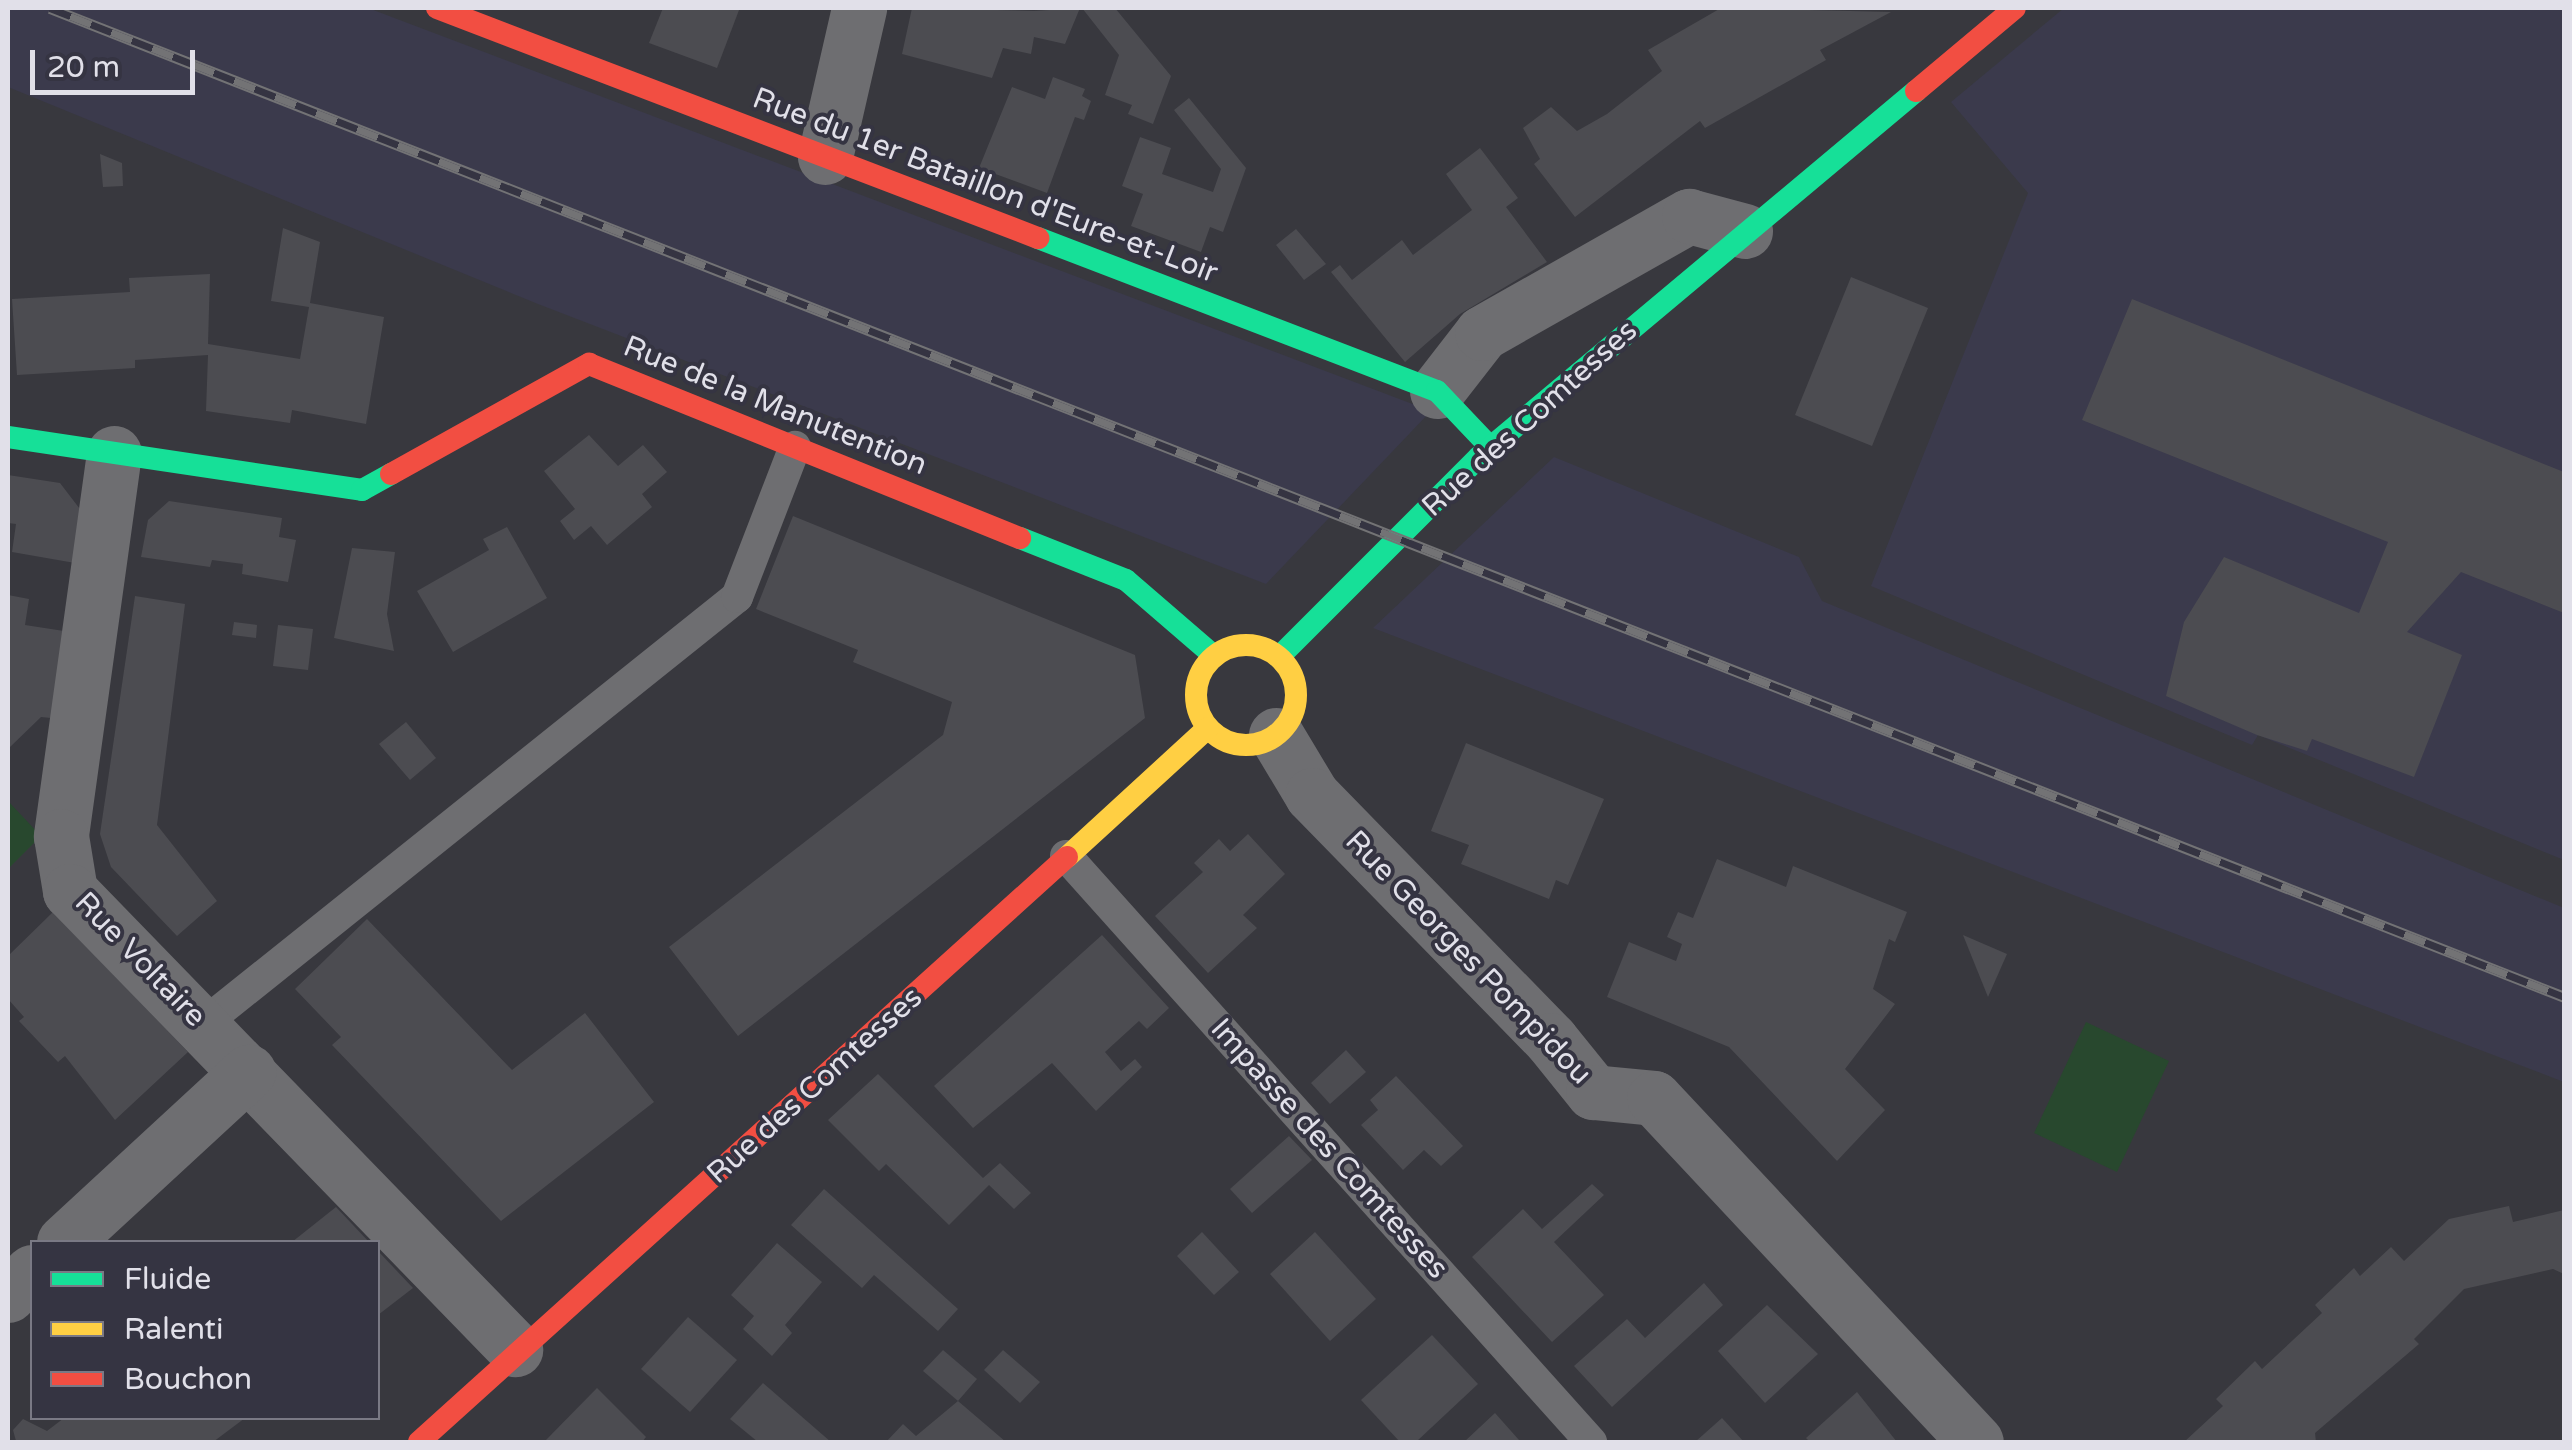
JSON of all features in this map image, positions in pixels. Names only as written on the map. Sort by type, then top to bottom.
[{"type":"street","name":"Rue du 1er Bataillon d'Eure-et-Loir","points":[[436,8],[1436,391],[1485,453]]},
{"type":"street","points":[[826,157],[859,8]]},
{"type":"street","name":"Rue des Comtesses","points":[[1280,658],[1485,453],[1745,230],[2014,8]]},
{"type":"street","points":[[1436,391],[1482,333],[1689,216],[1745,230]]},
{"type":"street","name":"Rue de la Manutention","points":[[8,437],[362,490],[589,364],[1126,580],[1214,656]]},
{"type":"street","name":"Rue Voltaire","points":[[114,453],[61,836],[70,891],[515,1349]]},
{"type":"street","points":[[1254,646],[1280,658],[1296,698],[1276,735],[1248,745],[1208,728],[1196,698],[1214,656],[1254,646]]},
{"type":"street","name":"Rue des Comtesses","points":[[420,1442],[515,1349],[710,1182],[1208,728]]},
{"type":"street","name":"Rue Georges Pompidou","points":[[1276,735],[1312,795],[1551,1040],[1593,1092],[1654,1098],[1976,1442]]},
{"type":"street","points":[[66,1240],[248,1072]]},
{"type":"street","points":[[8,1295],[30,1274]]},
{"type":"lane","points":[[202,1025],[737,597],[795,447]]},
{"type":"lane","name":"Impasse des Comtesses","points":[[1066,856],[1591,1442]]},
{"type":"shaded area","points":[[8,8],[368,8],[1431,411],[1266,584],[538,304],[8,87]]},
{"type":"shaded area","points":[[2064,8],[2564,8],[2564,860],[2258,735],[2252,745],[1871,586],[2028,193],[1951,102]]},
{"type":"shaded area","points":[[1554,457],[1799,557],[1822,601],[2564,908],[2564,1082],[1373,628]]},
{"type":"green space","points":[[8,801],[41,836],[8,869]]},
{"type":"green space","points":[[2086,1022],[2169,1061],[2117,1172],[2034,1133]]},
{"type":"building","points":[[663,8],[739,10],[717,68],[649,43]]},
{"type":"building","points":[[912,8],[1080,8],[1065,44],[1034,37],[1031,54],[1003,48],[992,78],[902,54]]},
{"type":"building","points":[[1082,8],[1115,8],[1171,76],[1153,124],[1128,114],[1132,105],[1105,95],[1119,55]]},
{"type":"building","points":[[1721,8],[1891,12],[1820,50],[1826,60],[1705,128],[1700,121],[1575,217],[1534,164],[1540,159],[1523,128],[1551,107],[1577,131],[1607,114],[1662,71],[1648,50]]},
{"type":"building","points":[[1053,77],[1085,89],[1082,96],[1091,101],[1084,120],[1075,117],[1047,193],[979,168],[1012,87],[1045,99]]},
{"type":"building","points":[[1189,98],[1246,168],[1223,232],[1210,227],[1201,252],[1131,226],[1143,194],[1122,186],[1140,137],[1171,148],[1162,174],[1213,192],[1221,169],[1174,110]]},
{"type":"building","points":[[1480,148],[1518,198],[1506,207],[1547,262],[1460,314],[1405,362],[1331,272],[1340,265],[1352,280],[1402,240],[1413,255],[1472,210],[1446,174]]},
{"type":"building","points":[[100,154],[122,163],[123,186],[103,187]]},
{"type":"building","points":[[283,228],[320,242],[310,303],[384,317],[366,424],[292,410],[290,423],[206,411],[208,355],[135,360],[135,368],[17,375],[12,299],[130,292],[129,278],[210,274],[208,344],[300,359],[309,307],[271,301]]},
{"type":"building","points":[[1296,229],[1326,264],[1304,280],[1276,245]]},
{"type":"building","points":[[1851,277],[1928,308],[1872,446],[1795,415]]},
{"type":"building","points":[[2132,299],[2564,472],[2564,613],[2461,572],[2407,632],[2462,655],[2414,777],[2312,739],[2307,751],[2257,735],[2166,696],[2184,622],[2224,557],[2359,613],[2388,542],[2082,420]]},
{"type":"building","points":[[589,435],[618,466],[643,445],[667,472],[642,494],[652,507],[607,545],[591,526],[574,540],[560,521],[575,509],[544,471]]},
{"type":"building","points":[[8,475],[60,483],[83,513],[75,563],[12,552],[16,524],[8,523]]},
{"type":"building","points":[[169,501],[282,518],[279,537],[296,540],[288,582],[242,574],[243,564],[212,560],[210,567],[141,557],[148,520]]},
{"type":"building","points":[[793,516],[1135,655],[1145,718],[738,1036],[669,947],[943,735],[952,702],[853,662],[858,650],[756,609]]},
{"type":"building","points":[[507,527],[547,598],[453,652],[417,591],[489,550],[483,539]]},
{"type":"building","points":[[352,548],[395,552],[387,614],[394,651],[334,638]]},
{"type":"building","points":[[8,595],[29,599],[25,625],[64,631],[51,718],[41,717],[8,749]]},
{"type":"building","points":[[135,596],[185,604],[157,825],[217,901],[177,936],[111,867],[100,834]]},
{"type":"building","points":[[234,622],[257,625],[256,638],[232,635]]},
{"type":"building","points":[[278,625],[313,629],[308,670],[273,666]]},
{"type":"building","points":[[406,722],[436,758],[410,780],[379,744]]},
{"type":"building","points":[[1466,743],[1604,799],[1568,885],[1556,880],[1549,899],[1461,864],[1469,845],[1431,831]]},
{"type":"building","points":[[1248,834],[1285,874],[1243,915],[1257,928],[1208,973],[1155,916],[1203,872],[1194,863],[1219,839],[1230,851]]},
{"type":"building","points":[[1717,859],[1786,887],[1793,866],[1907,912],[1895,942],[1889,939],[1873,989],[1895,1004],[1845,1069],[1885,1110],[1837,1161],[1729,1047],[1607,997],[1629,942],[1676,961],[1682,944],[1667,937],[1678,912],[1693,918]]},
{"type":"building","points":[[53,912],[188,1052],[115,1120],[65,1056],[58,1062],[19,1021],[24,1017],[8,999],[8,956]]},
{"type":"building","points":[[367,919],[512,1070],[585,1013],[654,1102],[501,1221],[332,1045],[341,1037],[295,989]]},
{"type":"building","points":[[1102,935],[1169,1008],[1147,1029],[1139,1021],[1105,1052],[1121,1071],[1135,1059],[1142,1067],[1096,1111],[1052,1063],[973,1128],[934,1086]]},
{"type":"building","points":[[1963,935],[2007,954],[1988,997]]},
{"type":"building","points":[[1346,1050],[1366,1072],[1330,1104],[1311,1083]]},
{"type":"building","points":[[878,1074],[983,1178],[1000,1163],[1031,1193],[1014,1209],[989,1185],[949,1225],[886,1164],[879,1171],[828,1120]]},
{"type":"building","points":[[1396,1076],[1463,1146],[1441,1166],[1424,1150],[1403,1170],[1361,1125],[1378,1110],[1370,1100]]},
{"type":"building","points":[[1289,1136],[1312,1160],[1252,1213],[1230,1189]]},
{"type":"building","points":[[1592,1184],[1604,1195],[1554,1242],[1604,1295],[1552,1342],[1472,1257],[1523,1209],[1542,1229]]},
{"type":"building","points":[[824,1189],[958,1309],[938,1331],[874,1275],[862,1288],[791,1225]]},
{"type":"building","points":[[2509,1206],[2513,1222],[2564,1210],[2564,1274],[2553,1269],[2464,1289],[2414,1339],[2419,1344],[2315,1433],[2316,1442],[2184,1442],[2223,1406],[2216,1399],[2255,1361],[2262,1369],[2322,1313],[2315,1305],[2354,1268],[2360,1276],[2391,1247],[2404,1261],[2449,1219]]},
{"type":"building","points":[[336,1207],[367,1240],[295,1240]]},
{"type":"building","points":[[1202,1232],[1239,1272],[1214,1295],[1177,1256]]},
{"type":"building","points":[[1315,1232],[1376,1299],[1330,1341],[1270,1274]]},
{"type":"building","points":[[777,1243],[822,1282],[785,1325],[792,1333],[772,1356],[743,1329],[754,1316],[731,1295]]},
{"type":"building","points":[[380,1253],[413,1288],[380,1313]]},
{"type":"building","points":[[1704,1283],[1723,1305],[1612,1407],[1574,1366],[1627,1319],[1645,1338]]},
{"type":"building","points":[[1767,1305],[1818,1354],[1765,1403],[1718,1351]]},
{"type":"building","points":[[688,1317],[737,1360],[690,1412],[641,1369]]},
{"type":"building","points":[[1432,1335],[1478,1384],[1416,1442],[1400,1442],[1361,1400]]},
{"type":"building","points":[[943,1350],[977,1379],[958,1401],[923,1371]]},
{"type":"building","points":[[1003,1350],[1040,1382],[1020,1403],[984,1370]]},
{"type":"building","points":[[763,1383],[831,1442],[758,1442],[730,1419]]},
{"type":"building","points":[[597,1388],[646,1437],[642,1442],[544,1442]]},
{"type":"building","points":[[1857,1392],[1897,1442],[1810,1442],[1806,1438]]},
{"type":"building","points":[[958,1401],[1006,1442],[886,1442],[903,1424],[916,1436]]},
{"type":"building","points":[[1495,1413],[1519,1440],[1527,1442],[1464,1442]]},
{"type":"building","points":[[1722,1418],[1744,1442],[1695,1442]]},
{"type":"building","points":[[23,1419],[47,1431],[61,1420],[242,1420],[213,1442],[16,1441],[13,1430]]},
{"type":"railway","points":[[50,8],[2564,997]]},
{"type":"traffic: fast","points":[[1279,657],[1479,457],[1916,91]]},
{"type":"traffic: fast","points":[[1038,238],[1437,391],[1492,449]]},
{"type":"traffic: fast","points":[[8,437],[362,490],[391,474]]},
{"type":"traffic: fast","points":[[1020,538],[1126,580],[1214,656]]},
{"type":"traffic: slow","points":[[1246,645],[1265,649],[1281,660],[1292,676],[1296,695],[1292,714],[1281,730],[1265,741],[1246,745],[1227,741],[1211,730],[1200,714],[1196,695],[1200,676],[1211,660],[1227,649],[1246,645]]},
{"type":"traffic: slow","points":[[1067,857],[1208,728]]},
{"type":"traffic: jam","points":[[437,8],[1038,238]]},
{"type":"traffic: jam","points":[[1916,91],[2015,8]]},
{"type":"traffic: jam","points":[[391,474],[589,364],[1020,538]]},
{"type":"traffic: jam","points":[[419,1442],[1067,857]]}]
